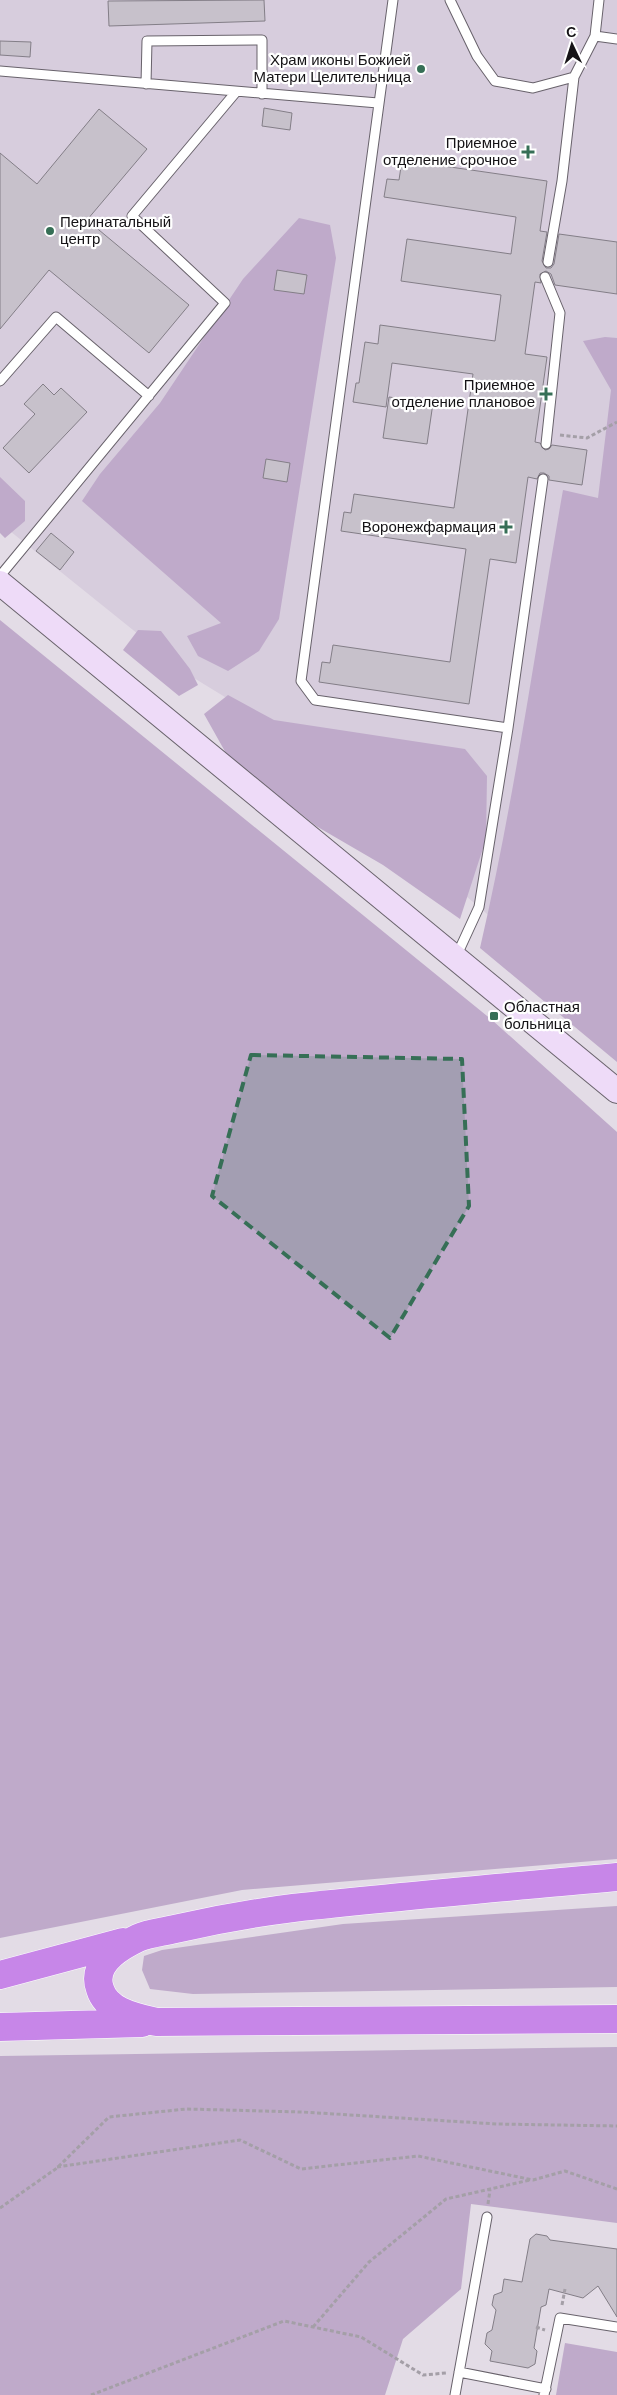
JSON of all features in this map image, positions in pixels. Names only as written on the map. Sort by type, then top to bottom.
[{"type":"highway","points":[[0,1975],[231,1916],[366,1900],[617,1878]]},
{"type":"highway","points":[[139,1938],[110,1956],[101,1964],[97,1972],[98,1984],[101,1994],[116,2008],[126,2014],[156,2022]]},
{"type":"highway","points":[[0,2028],[156,2022],[617,2019]]},
{"type":"street","points":[[0,584],[456,956],[617,1091]]},
{"type":"lane","points":[[393,0],[301,681],[315,700],[508,728]]},
{"type":"lane","points":[[450,0],[454,12],[477,56],[495,81],[533,88],[574,77]]},
{"type":"lane","points":[[548,262],[562,181],[574,77],[596,36],[599,0]]},
{"type":"lane","points":[[596,36],[617,39]]},
{"type":"lane","points":[[146,84],[147,41],[262,40],[262,94]]},
{"type":"lane","points":[[0,71],[378,103]]},
{"type":"lane","points":[[0,576],[225,303],[132,216],[236,92]]},
{"type":"lane","points":[[545,277],[560,313],[546,444]]},
{"type":"lane","points":[[0,381],[56,317],[149,396]]},
{"type":"lane","points":[[456,956],[479,907],[508,728],[543,480]]},
{"type":"lane","points":[[455,2395],[487,2217]]},
{"type":"lane","points":[[459,2372],[545,2392],[560,2318],[617,2327]]},
{"type":"path","points":[[548,434],[587,438],[617,422]]},
{"type":"path","points":[[0,2208],[57,2168],[109,2117],[186,2109],[302,2112],[497,2124],[617,2126]]},
{"type":"path","points":[[57,2168],[240,2140],[301,2169],[418,2156],[533,2180]]},
{"type":"path","points":[[312,2327],[369,2262],[446,2200],[565,2171],[617,2189]]},
{"type":"path","points":[[91,2395],[284,2321],[361,2337],[423,2375],[459,2372]]},
{"type":"highlighted area","points":[[251,1055],[462,1059],[469,1206],[390,1338],[212,1196]]},
{"type":"shaded area","points":[[0,0],[617,0],[617,1026],[479,907],[238,705],[189,675],[0,523]]},
{"type":"shaded area","points":[[299,218],[330,225],[336,258],[279,619],[259,651],[228,671],[198,656],[187,636],[221,623],[82,501],[100,474],[160,403],[243,279]]},
{"type":"shaded area","points":[[605,337],[617,338],[617,1062],[480,948],[515,777],[563,490],[598,498],[611,390],[583,341]]},
{"type":"shaded area","points":[[0,477],[25,501],[25,521],[5,538],[0,533]]},
{"type":"shaded area","points":[[0,620],[492,1020],[617,1132],[617,1859],[242,1890],[0,1938]]},
{"type":"shaded area","points":[[138,630],[161,631],[190,669],[198,685],[179,696],[123,650]]},
{"type":"shaded area","points":[[228,695],[274,720],[465,749],[487,776],[486,839],[460,919],[383,865],[316,826],[227,755],[204,714]]},
{"type":"shaded area","points":[[617,1906],[617,1987],[193,1994],[150,1989],[142,1970],[144,1956],[162,1950],[343,1924]]},
{"type":"shaded area","points":[[617,2047],[617,2223],[471,2204],[461,2289],[403,2339],[385,2395],[0,2395],[0,2056]]},
{"type":"shaded area","points":[[565,2343],[617,2352],[617,2395],[556,2395]]},
{"type":"building","points":[[264,0],[265,21],[109,26],[108,1]]},
{"type":"building","points":[[0,41],[31,42],[30,57],[0,55]]},
{"type":"building","points":[[264,108],[292,113],[290,130],[262,126]]},
{"type":"building","name":"Перинатальный центр","points":[[99,109],[147,149],[87,220],[189,305],[149,353],[49,270],[0,329],[0,153],[37,184]]},
{"type":"building","points":[[402,160],[547,181],[540,231],[547,232],[542,261],[546,268],[551,268],[554,264],[559,234],[617,242],[617,294],[555,285],[551,274],[546,271],[540,274],[541,283],[535,282],[525,354],[547,357],[535,442],[540,443],[545,450],[549,449],[552,445],[587,450],[582,485],[549,480],[549,476],[544,473],[540,473],[537,479],[528,477],[516,563],[490,559],[469,704],[319,682],[322,662],[330,663],[333,645],[450,662],[466,549],[341,531],[344,512],[351,513],[354,494],[454,508],[473,374],[392,363],[386,407],[353,402],[356,383],[359,383],[365,342],[378,344],[380,325],[495,341],[501,295],[401,281],[407,239],[511,254],[516,217],[384,197],[387,179],[399,180]]},
{"type":"building","points":[[277,270],[307,275],[304,294],[274,290]]},
{"type":"building","points":[[43,384],[54,395],[61,388],[87,412],[29,473],[3,448],[35,414],[24,404]]},
{"type":"building","points":[[389,397],[433,403],[427,444],[383,438]]},
{"type":"building","points":[[266,459],[290,463],[287,482],[263,478]]},
{"type":"building","points":[[51,533],[74,552],[60,570],[36,551]]},
{"type":"building","points":[[536,2234],[547,2236],[550,2240],[617,2249],[617,2317],[598,2286],[583,2298],[549,2289],[546,2305],[541,2307],[534,2348],[537,2351],[535,2364],[528,2368],[490,2361],[492,2351],[485,2344],[487,2333],[492,2330],[496,2310],[492,2305],[494,2295],[502,2292],[504,2279],[522,2282],[530,2239]]},
{"type":"place","name":"Храм иконы Божией Матери Целительница","points":[[421,69]]},
{"type":"place","name":"Приемное отделение срочное","points":[[528,152]]},
{"type":"place","name":"Перинатальный центр","points":[[50,231]]},
{"type":"place","name":"Приемное отделение плановое","points":[[546,394]]},
{"type":"place","name":"Воронежфармация","points":[[506,527]]},
{"type":"place","name":"Областная больница","points":[[494,1016]]}]
